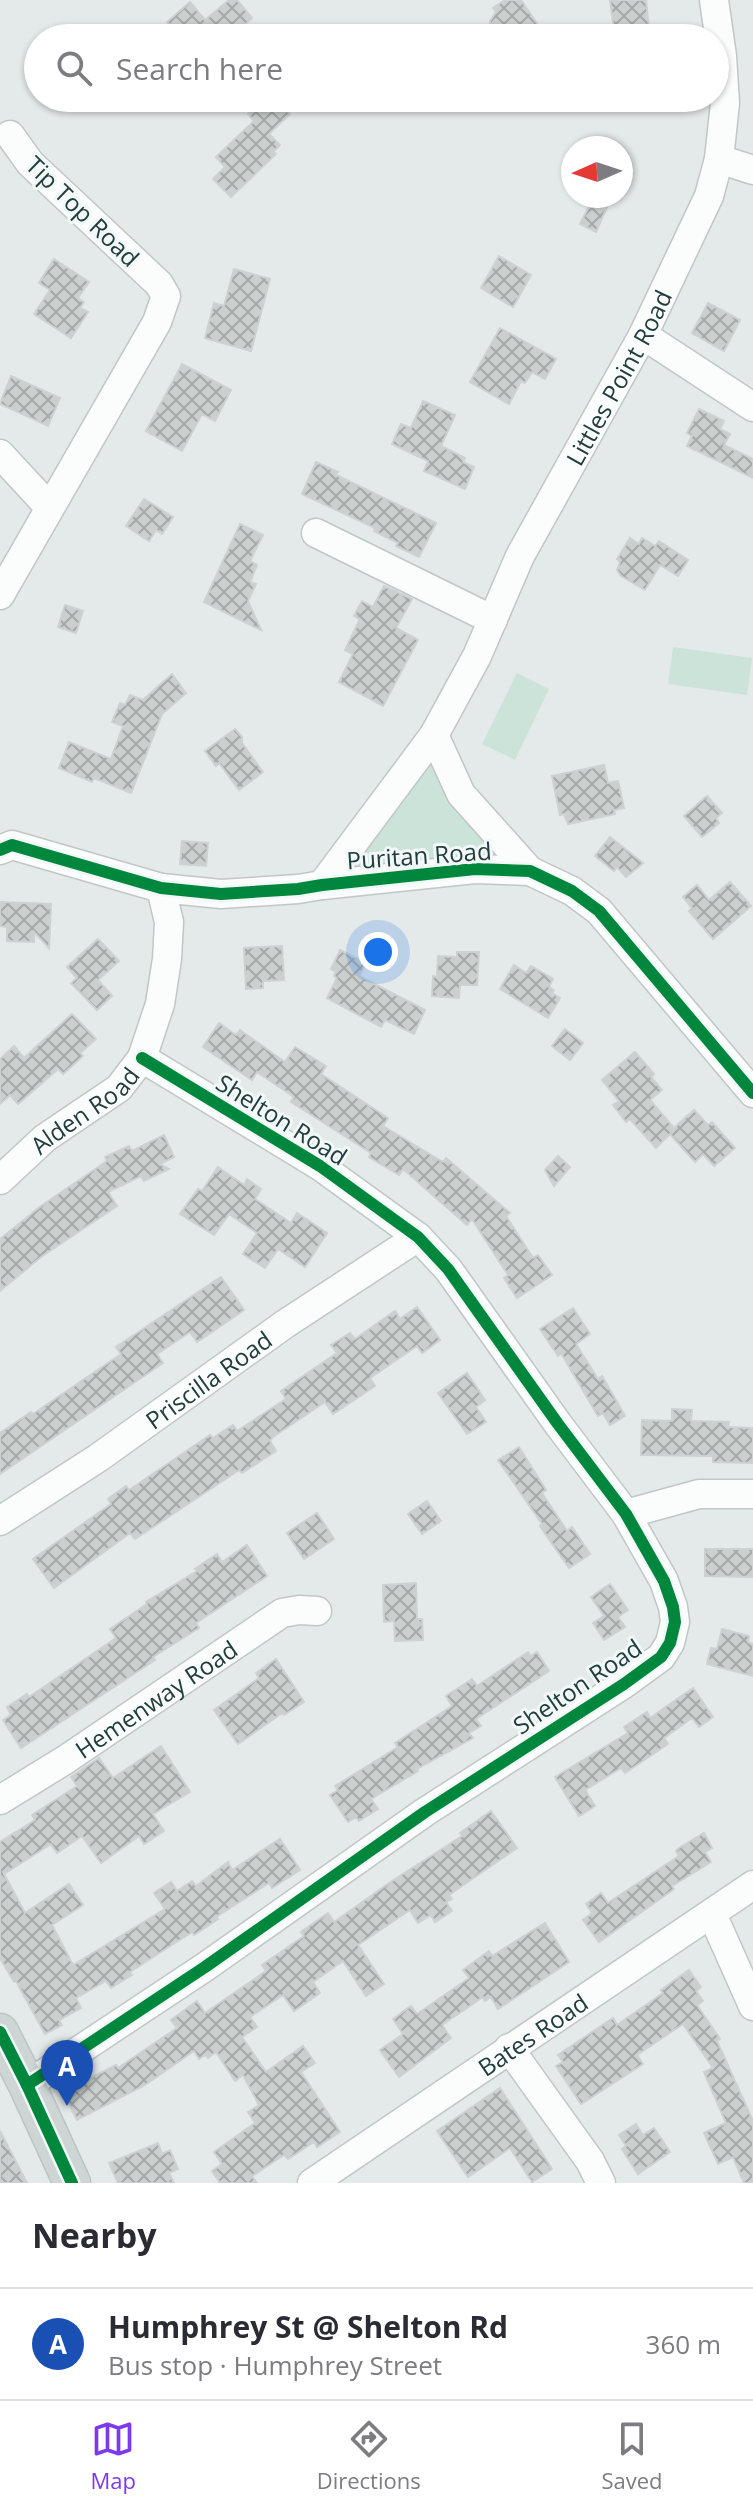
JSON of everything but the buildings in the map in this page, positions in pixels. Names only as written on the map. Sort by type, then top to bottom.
[{"type":"main road","points":[[0,2032],[16,2078],[72,2183]]},
{"type":"street","name":"Littles Point Road","points":[[714,0],[717,24]]},
{"type":"street","name":"Littles Point Road","points":[[322,885],[434,735],[477,656],[520,556],[643,335],[709,196],[719,159],[724,112]]},
{"type":"street","name":"Tip Top Road","points":[[10,135],[30,163],[159,284],[166,296],[157,322],[49,507]]},
{"type":"street","points":[[719,159],[753,170]]},
{"type":"street","points":[[643,335],[753,407]]},
{"type":"street","points":[[0,454],[49,507],[0,595]]},
{"type":"street","points":[[316,533],[493,620]]},
{"type":"street","points":[[434,735],[461,794],[530,871]]},
{"type":"street","name":"Puritan Road","points":[[3,841],[161,888],[221,894],[475,869],[530,871],[572,891],[599,911],[753,1093]]},
{"type":"street","name":"Alden Road","points":[[0,1180],[45,1138],[119,1088],[142,1058],[160,1004],[167,959],[169,922],[161,888]]},
{"type":"street","name":"Shelton Road","points":[[16,2078],[205,1967],[425,1812],[624,1684],[661,1657],[670,1643],[675,1622],[664,1581],[626,1514],[448,1269],[418,1237],[320,1166],[142,1058]]},
{"type":"street","name":"Priscilla Road","points":[[0,1521],[98,1458],[285,1324],[418,1237]]},
{"type":"street","points":[[626,1514],[699,1494],[753,1494]]},
{"type":"street","name":"Hemenway Road","points":[[0,1800],[65,1760],[282,1613],[317,1611]]},
{"type":"street","name":"Bates Road","points":[[315,2182],[753,1885]]},
{"type":"street","points":[[712,1914],[753,2006]]},
{"type":"street","points":[[509,2048],[590,2161],[601,2183]]},
{"type":"green space","points":[[673,647],[752,658],[747,695],[668,684]]},
{"type":"green space","points":[[517,673],[549,689],[515,760],[482,744]]},
{"type":"green space","points":[[430,752],[500,856],[356,871],[358,845]]},
{"type":"cycle path","points":[[0,850],[12,845],[161,888],[221,894],[298,889],[475,869],[530,871],[572,891],[599,911],[753,1093]]},
{"type":"cycle path","points":[[27,2085],[205,1967],[425,1812],[624,1684],[661,1657],[670,1643],[675,1622],[664,1581],[626,1514],[448,1269],[418,1237],[320,1166],[142,1058]]},
{"type":"cycle path","points":[[0,2032],[72,2183]]},
{"type":"place","name":"Humphrey St @ Shelton Rd","points":[[67,2106]]}]
